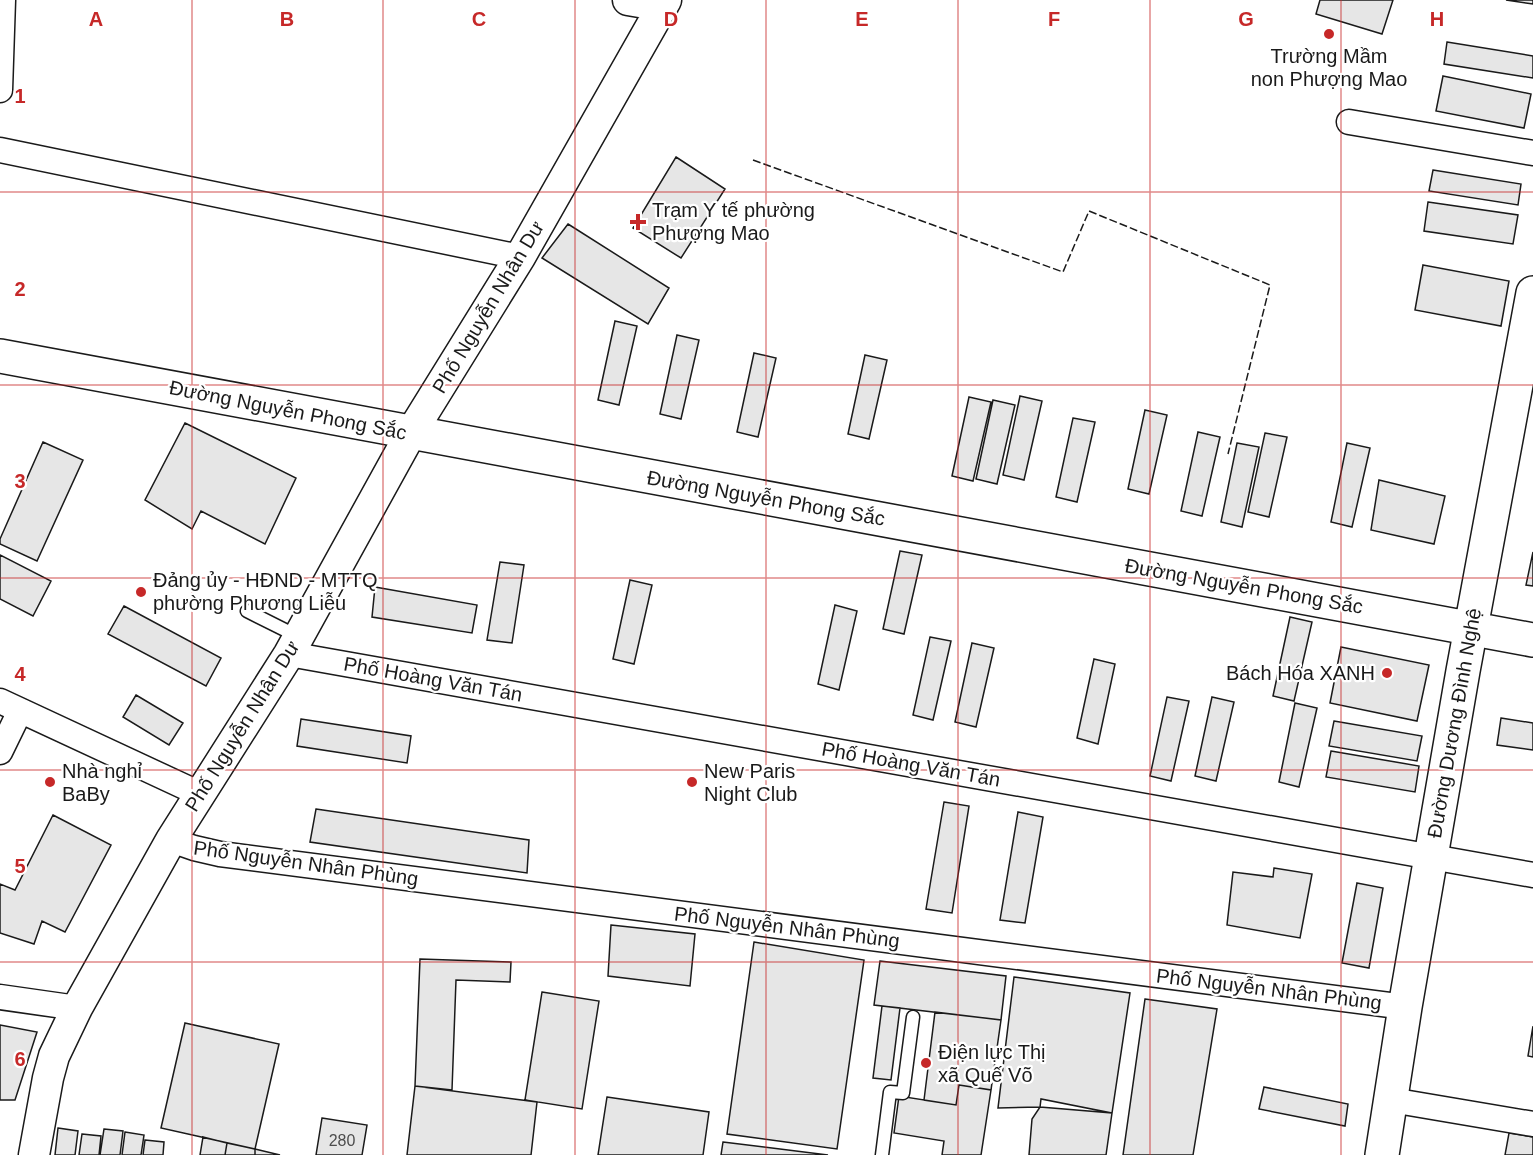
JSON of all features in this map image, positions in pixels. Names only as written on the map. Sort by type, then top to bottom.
[{"type":"main road","name":"Đường Dương Đình Nghệ","points":[[1382,1155],[1430,856],[1470,627],[1524,392],[1533,293]]},
{"type":"main road","name":"Đường Nguyễn Phong Sắc","points":[[0,356],[1533,639]]},
{"type":"street","points":[[0,90],[3,0]]},
{"type":"street","points":[[628,0],[664,3]]},
{"type":"street","name":"Phố Nguyễn Nhân Dư","points":[[34,1155],[51,1067],[77,1008],[171,840],[294,645],[411,433],[520,257],[664,3]]},
{"type":"street","points":[[1349,122],[1533,153]]},
{"type":"street","points":[[0,150],[520,257]]},
{"type":"street","name":"Phố Hoàng Văn Tán","points":[[294,645],[1533,874]]},
{"type":"street","points":[[0,752],[10,706],[200,794]]},
{"type":"street","name":"Phố Nguyễn Nhân Phùng","points":[[171,840],[220,854],[1405,1007]]},
{"type":"street","points":[[0,997],[77,1008]]},
{"type":"street","points":[[1391,1100],[1533,1124]]},
{"type":"lane","points":[[247,611],[294,645]]},
{"type":"lane","points":[[882,1155],[890,1092],[903,1093],[913,1017]]},
{"type":"building","points":[[1320,0],[1393,0],[1382,34],[1316,14]]},
{"type":"building","points":[[1506,0],[1533,0],[1533,4]]},
{"type":"building","points":[[1447,42],[1533,56],[1533,78],[1444,64]]},
{"type":"building","points":[[1443,76],[1531,94],[1524,128],[1436,111]]},
{"type":"building","points":[[676,157],[725,189],[681,258],[633,228]]},
{"type":"building","points":[[1433,170],[1521,184],[1518,205],[1429,191]]},
{"type":"building","points":[[1428,202],[1518,215],[1513,244],[1424,231]]},
{"type":"building","points":[[568,224],[669,288],[648,324],[542,258]]},
{"type":"building","points":[[1423,265],[1509,281],[1501,326],[1415,310]]},
{"type":"building","points":[[615,321],[637,326],[619,405],[598,400]]},
{"type":"building","points":[[677,335],[699,340],[681,419],[660,414]]},
{"type":"building","points":[[754,353],[776,358],[758,437],[737,432]]},
{"type":"building","points":[[865,355],[887,360],[869,439],[848,434]]},
{"type":"building","points":[[1020,396],[1042,401],[1024,480],[1003,475]]},
{"type":"building","points":[[969,397],[991,402],[973,481],[952,476]]},
{"type":"building","points":[[993,400],[1015,405],[997,484],[976,479]]},
{"type":"building","points":[[1145,410],[1167,415],[1149,494],[1128,489]]},
{"type":"building","points":[[1073,418],[1095,422],[1077,502],[1056,497]]},
{"type":"building","points":[[185,423],[296,478],[265,544],[201,511],[192,529],[145,500]]},
{"type":"building","points":[[1198,432],[1220,437],[1202,516],[1181,511]]},
{"type":"building","points":[[1265,433],[1287,437],[1269,517],[1248,512]]},
{"type":"building","points":[[43,442],[83,460],[37,561],[0,544],[0,539]]},
{"type":"building","points":[[1237,443],[1259,447],[1242,527],[1221,522]]},
{"type":"building","points":[[1347,443],[1370,448],[1352,527],[1331,522]]},
{"type":"building","points":[[1379,480],[1445,496],[1434,544],[1371,530]]},
{"type":"building","points":[[900,551],[922,555],[904,634],[883,629]]},
{"type":"building","points":[[1533,552],[1533,586],[1526,585]]},
{"type":"building","points":[[0,555],[51,581],[33,616],[0,599]]},
{"type":"building","points":[[500,562],[524,565],[512,643],[487,640]]},
{"type":"building","points":[[630,580],[652,585],[634,664],[613,659]]},
{"type":"building","points":[[375,587],[477,605],[472,633],[372,617]]},
{"type":"building","points":[[835,605],[857,611],[839,690],[818,684]]},
{"type":"building","points":[[124,606],[221,658],[206,686],[108,634]]},
{"type":"building","points":[[1290,617],[1312,622],[1294,701],[1273,696]]},
{"type":"building","points":[[930,637],[951,641],[933,720],[913,715]]},
{"type":"building","points":[[972,643],[994,648],[976,727],[955,722]]},
{"type":"building","points":[[1341,647],[1429,665],[1417,721],[1330,703]]},
{"type":"building","points":[[1094,659],[1115,664],[1098,744],[1077,738]]},
{"type":"building","points":[[136,695],[183,723],[169,745],[123,717]]},
{"type":"building","points":[[1167,697],[1189,701],[1171,781],[1150,776]]},
{"type":"building","points":[[1212,697],[1234,702],[1216,781],[1195,776]]},
{"type":"building","points":[[1295,703],[1317,708],[1299,787],[1279,782]]},
{"type":"building","points":[[1501,718],[1533,723],[1533,750],[1497,745]]},
{"type":"building","points":[[301,719],[411,736],[407,763],[297,746]]},
{"type":"building","points":[[1334,721],[1422,736],[1417,761],[1329,746]]},
{"type":"building","points":[[1331,751],[1419,766],[1415,792],[1326,777]]},
{"type":"building","points":[[944,802],[969,806],[952,913],[926,909]]},
{"type":"building","points":[[316,809],[529,840],[527,873],[310,842]]},
{"type":"building","points":[[1018,812],[1043,817],[1025,923],[1000,920]]},
{"type":"building","points":[[53,815],[111,845],[65,932],[42,921],[34,944],[0,933],[0,884],[15,890]]},
{"type":"building","points":[[1274,868],[1312,874],[1300,938],[1227,925],[1233,872],[1273,877]]},
{"type":"building","points":[[1357,883],[1383,888],[1369,968],[1342,963]]},
{"type":"building","points":[[611,925],[695,934],[690,986],[608,976]]},
{"type":"building","points":[[754,942],[864,960],[837,1149],[727,1134]]},
{"type":"building","points":[[420,959],[511,962],[510,982],[456,980],[452,1090],[415,1086]]},
{"type":"building","points":[[880,961],[1006,976],[1001,1020],[874,1005]]},
{"type":"building","points":[[1014,977],[1130,993],[1112,1113],[1041,1099],[1040,1107],[998,1108]]},
{"type":"building","points":[[542,992],[599,1001],[582,1109],[525,1100]]},
{"type":"building","points":[[1145,999],[1217,1009],[1193,1155],[1123,1155]]},
{"type":"building","points":[[882,1006],[900,1008],[891,1080],[873,1078]]},
{"type":"building","points":[[935,1012],[1001,1020],[991,1090],[959,1085],[956,1105],[924,1100]]},
{"type":"building","points":[[185,1023],[279,1044],[255,1149],[161,1128]]},
{"type":"building","points":[[0,1025],[37,1032],[15,1100],[0,1100]]},
{"type":"building","points":[[1533,1026],[1533,1057],[1528,1056]]},
{"type":"building","points":[[959,1085],[991,1090],[981,1155],[942,1155],[944,1141],[894,1133],[899,1096],[956,1105]]},
{"type":"building","points":[[415,1086],[537,1102],[531,1155],[407,1155]]},
{"type":"building","points":[[1264,1087],[1348,1104],[1345,1126],[1259,1109]]},
{"type":"building","points":[[607,1097],[709,1112],[703,1155],[598,1155]]},
{"type":"building","points":[[1040,1107],[1112,1113],[1106,1155],[1029,1155],[1032,1119]]},
{"type":"building","points":[[322,1118],[367,1125],[362,1155],[316,1155]]},
{"type":"building","points":[[58,1128],[78,1131],[75,1155],[55,1155]]},
{"type":"building","points":[[104,1129],[123,1131],[120,1155],[100,1155]]},
{"type":"building","points":[[125,1132],[144,1135],[141,1155],[122,1155]]},
{"type":"building","points":[[1509,1133],[1533,1137],[1533,1155],[1505,1155]]},
{"type":"building","points":[[82,1134],[101,1136],[99,1155],[79,1155]]},
{"type":"building","points":[[203,1137],[227,1143],[225,1155],[200,1155]]},
{"type":"building","points":[[145,1140],[164,1142],[163,1155],[143,1155]]},
{"type":"building","points":[[723,1142],[828,1155],[721,1155]]},
{"type":"building","points":[[227,1143],[255,1149],[255,1155],[225,1155]]},
{"type":"building","points":[[255,1149],[280,1155],[255,1155]]},
{"type":"fence","points":[[753,160],[1063,272],[1089,211],[1270,285],[1228,454]]},
{"type":"place","name":"Trường Mầm non Phượng Mao","points":[[1329,34]]},
{"type":"place","name":"Trạm Y tế phường Phượng Mao","points":[[638,222]]},
{"type":"place","name":"Đảng ủy - HĐND - MTTQ phường Phương Liễu","points":[[141,592]]},
{"type":"place","name":"Bách Hóa XANH","points":[[1387,673]]},
{"type":"place","name":"Nhà nghỉ BaBy","points":[[50,782]]},
{"type":"place","name":"New Paris Night Club","points":[[692,782]]},
{"type":"place","name":"Điện lực Thị xã Quế Võ","points":[[926,1063]]}]
